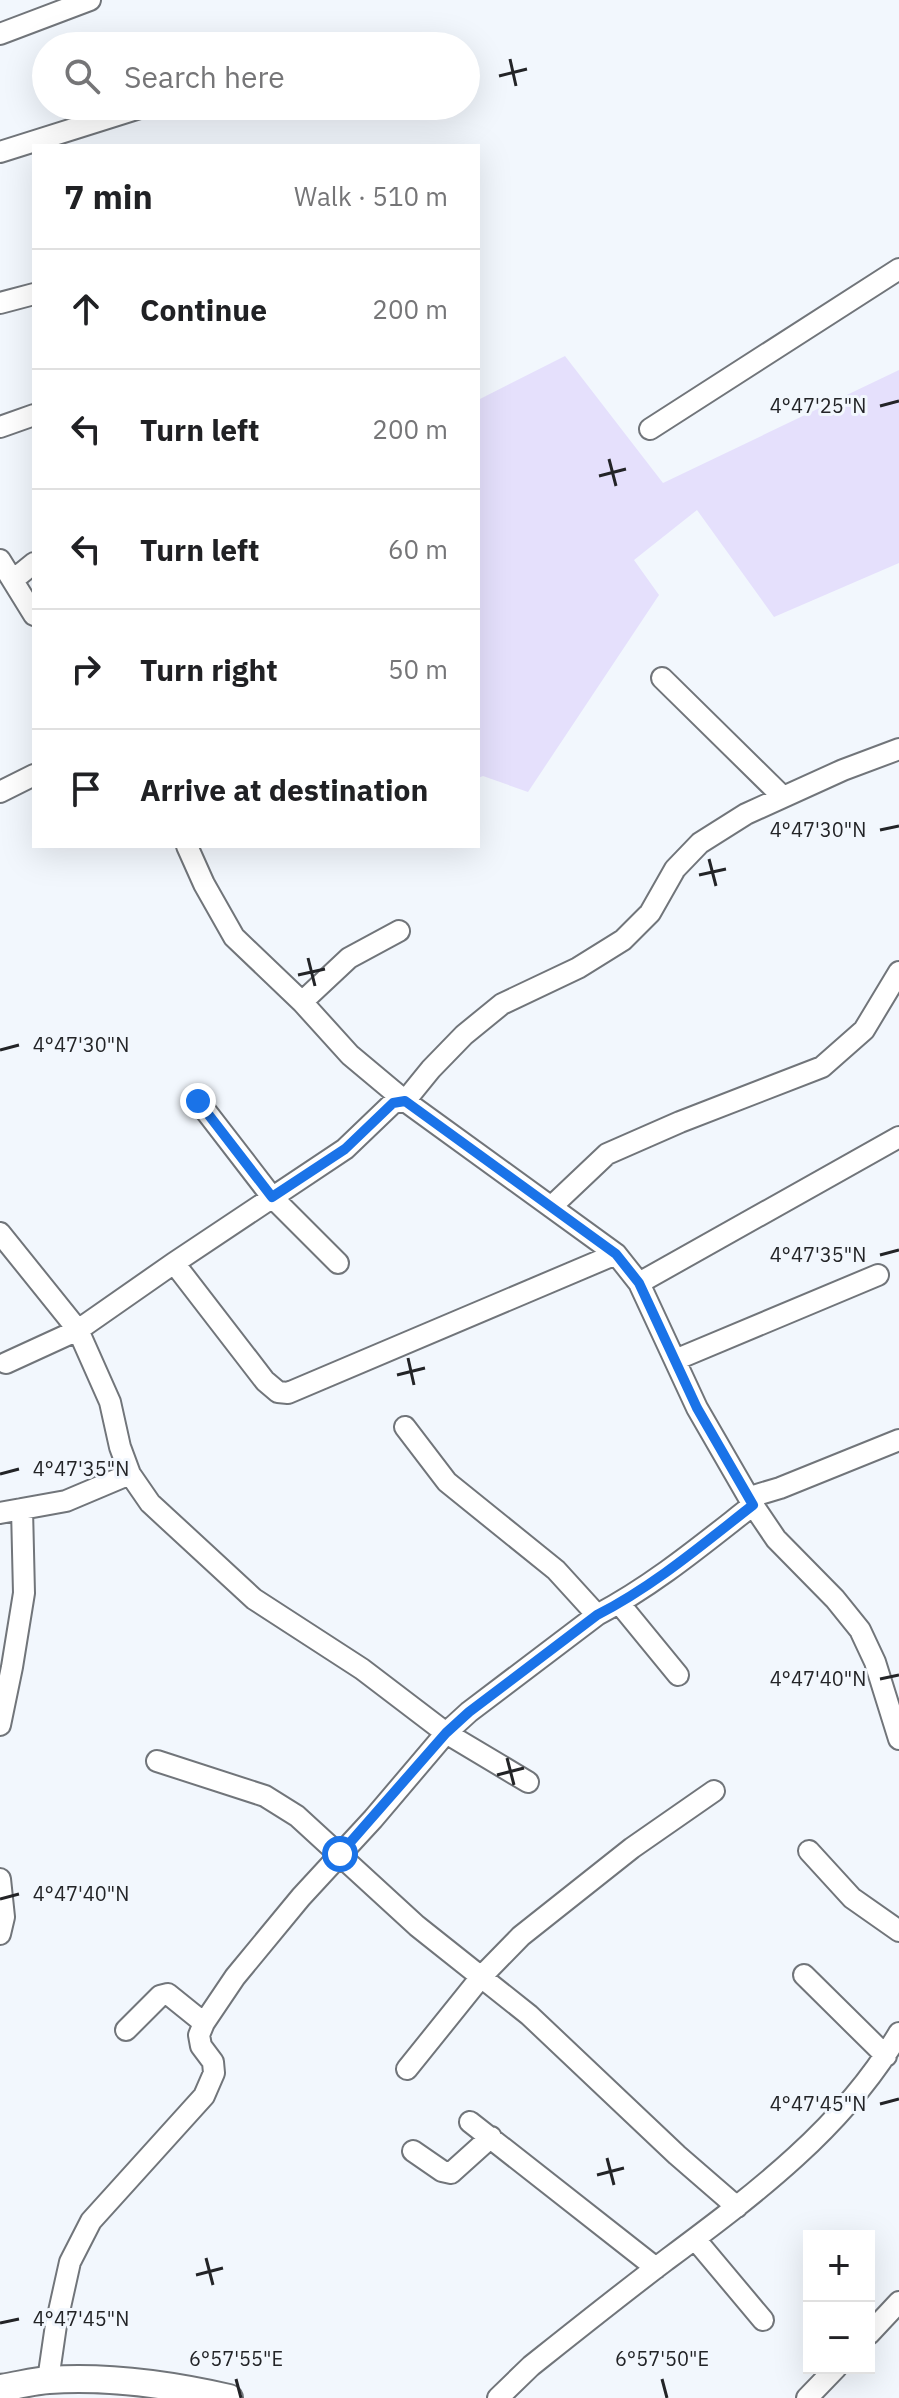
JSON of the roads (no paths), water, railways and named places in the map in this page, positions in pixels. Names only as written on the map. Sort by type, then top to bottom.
[{"type":"street","points":[[0,34],[90,0]]},
{"type":"street","points":[[0,152],[102,120]]},
{"type":"street","points":[[650,429],[899,269]]},
{"type":"street","points":[[0,303],[32,295]]},
{"type":"street","points":[[0,427],[32,416]]},
{"type":"street","points":[[0,560],[32,612]]},
{"type":"street","points":[[13,580],[32,565]]},
{"type":"street","points":[[662,678],[783,797]]},
{"type":"street","points":[[6,1363],[78,1330],[345,1149],[393,1103],[405,1101],[464,1035],[502,1004],[578,968],[623,940],[650,913],[675,869],[700,843],[746,814],[843,770],[899,749]]},
{"type":"street","points":[[0,792],[32,776]]},
{"type":"street","points":[[188,848],[234,937],[302,1002],[350,1055],[405,1101],[616,1254],[639,1283],[697,1408],[751,1501],[776,1539],[835,1599],[860,1630],[875,1662],[899,1739]]},
{"type":"street","points":[[302,1002],[349,958],[399,931]]},
{"type":"street","points":[[551,1207],[607,1154],[822,1067],[864,1030],[899,972]]},
{"type":"street","points":[[198,1101],[272,1197],[338,1263]]},
{"type":"street","points":[[639,1283],[899,1137]]},
{"type":"street","points":[[0,1233],[78,1330],[110,1402],[120,1447],[130,1474],[150,1503],[254,1599],[362,1669],[446,1733],[528,1782]]},
{"type":"street","points":[[174,1263],[265,1381],[278,1392],[288,1393],[616,1254]]},
{"type":"street","points":[[675,1360],[878,1275]]},
{"type":"street","points":[[405,1427],[447,1482],[556,1570],[597,1615]]},
{"type":"street","points":[[48,2380],[70,2262],[91,2221],[204,2096],[214,2073],[213,2062],[201,2046],[199,2035],[204,2023],[235,1977],[301,1897],[446,1733],[597,1615],[672,1569],[751,1501],[899,1440]]},
{"type":"street","points":[[0,1513],[66,1501],[130,1474]]},
{"type":"street","points":[[0,1725],[24,1593],[22,1509]]},
{"type":"street","points":[[619,1603],[678,1675]]},
{"type":"street","points":[[157,1761],[265,1796],[297,1816],[417,1926],[529,2015],[677,2155],[737,2207]]},
{"type":"street","points":[[407,2069],[481,1977],[521,1936],[632,1848],[714,1791]]},
{"type":"street","points":[[809,1851],[852,1898],[899,1931]]},
{"type":"street","points":[[0,1879],[4,1917],[0,1934]]},
{"type":"street","points":[[804,1975],[886,2056]]},
{"type":"street","points":[[126,2030],[160,1996],[168,1994],[204,2023]]},
{"type":"street","points":[[498,2398],[531,2366],[753,2195],[826,2128],[886,2056],[899,2033]]},
{"type":"street","points":[[470,2122],[656,2268]]},
{"type":"street","points":[[413,2151],[442,2171],[451,2173],[491,2137]]},
{"type":"street","points":[[695,2239],[763,2320]]},
{"type":"street","points":[[875,2328],[899,2302]]},
{"type":"street","points":[[807,2398],[830,2374]]},
{"type":"street","points":[[0,2388],[48,2380],[97,2380],[229,2398]]}]
